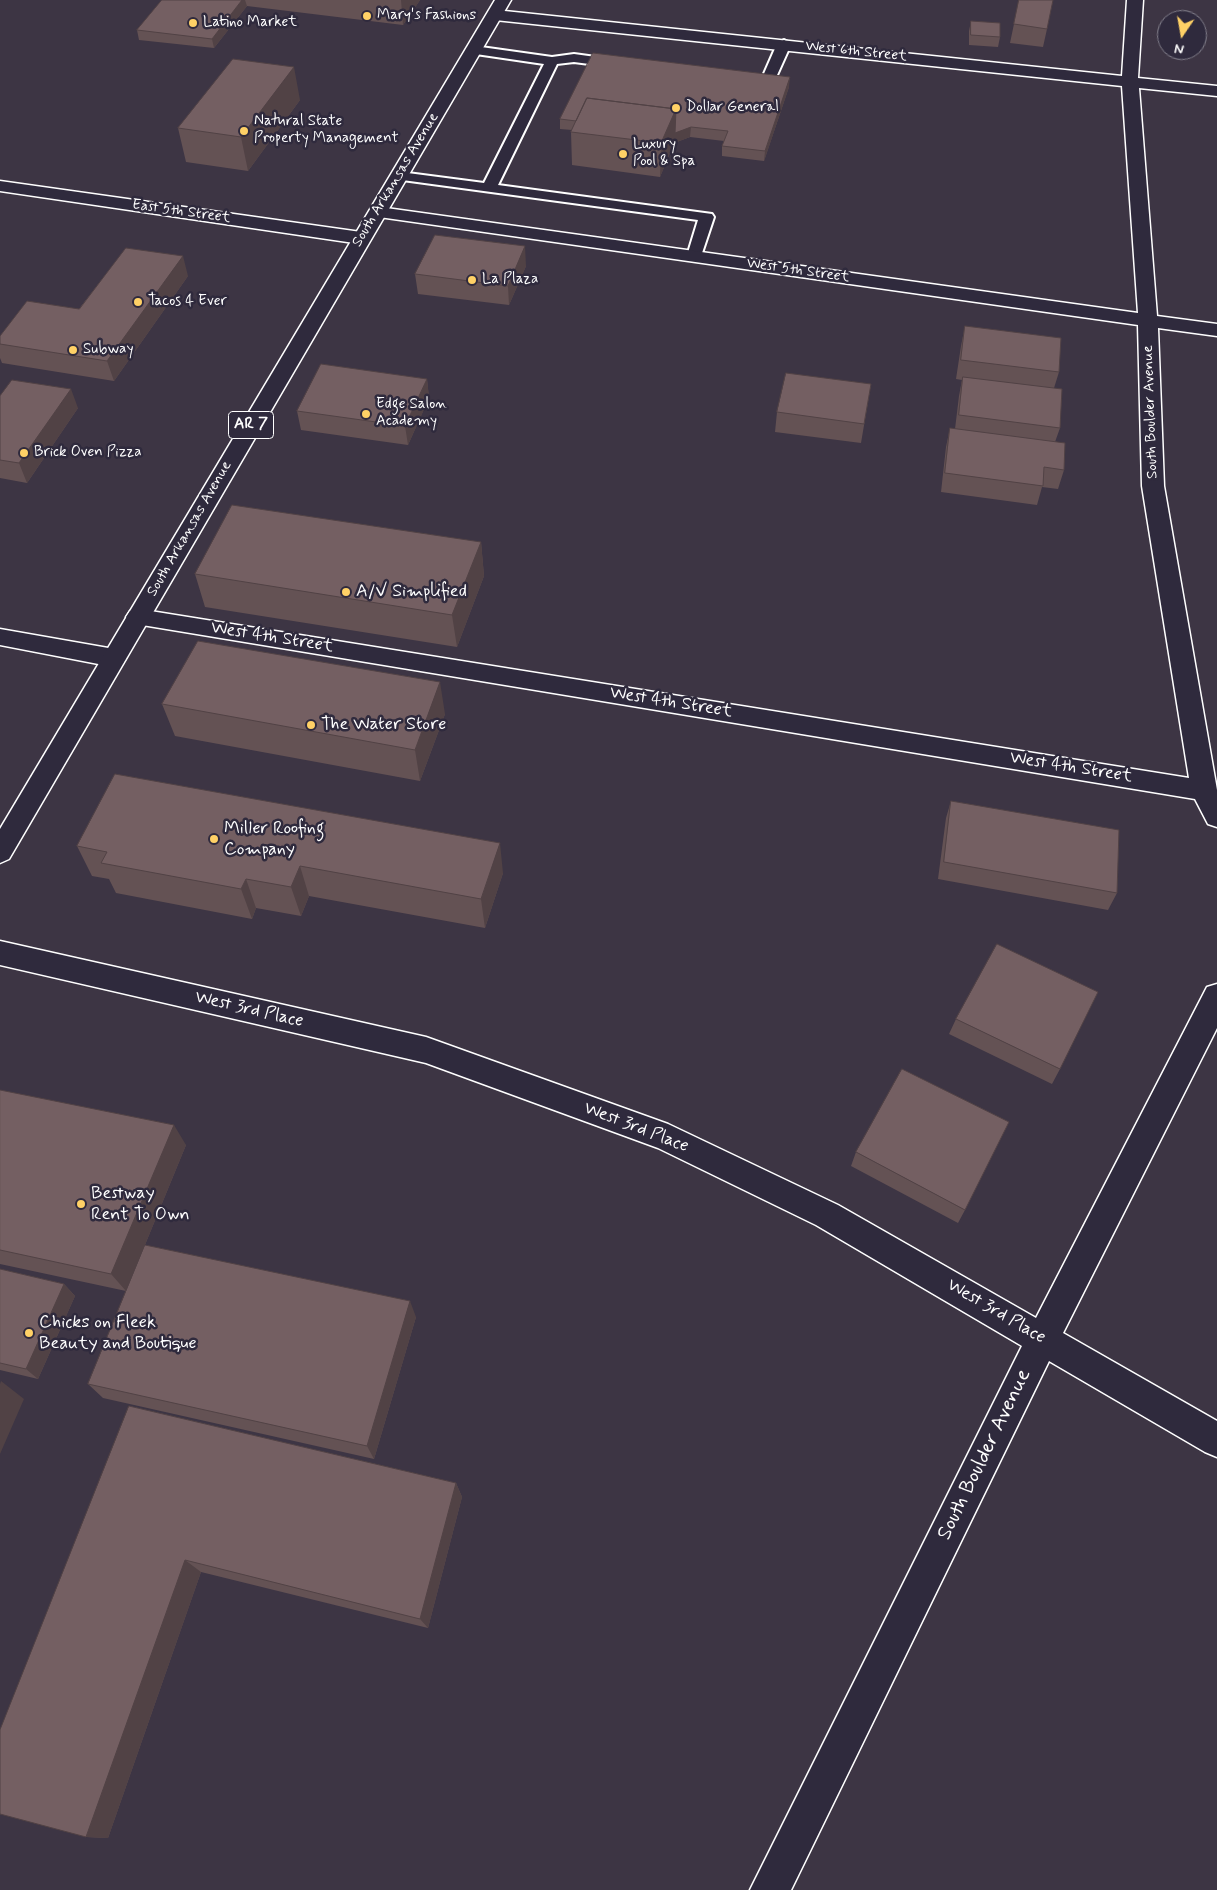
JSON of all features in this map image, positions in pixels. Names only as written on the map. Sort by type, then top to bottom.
[{"type":"main road","name":"South Boulder Avenue","points":[[1135,0],[1130,80],[1148,320],[1153,486],[1204,790],[1217,817]]},
{"type":"main road","name":"West 6th Street","points":[[499,7],[784,44],[1130,80],[1217,91]]},
{"type":"main road","name":"South Arkansas Avenue","points":[[0,852],[499,7]]},
{"type":"main road","name":"East 5th Street","points":[[0,186],[361,238]]},
{"type":"main road","name":"West 5th Street","points":[[379,212],[1217,330]]},
{"type":"main road","name":"West 4th Street","points":[[138,617],[1204,790]]},
{"type":"main road","points":[[0,636],[114,658]]},
{"type":"main road","name":"West 3rd Place","points":[[0,953],[426,1050],[668,1138],[827,1214],[1217,1440]]},
{"type":"main road","name":"South Boulder Avenue","points":[[770,1890],[1043,1339],[1213,1008],[1217,996]]},
{"type":"lane","points":[[729,76],[768,81],[784,44]]},
{"type":"lane","points":[[474,50],[552,61],[574,58],[632,65]]},
{"type":"lane","points":[[489,188],[552,61]]},
{"type":"lane","points":[[400,176],[708,217],[695,256]]},
{"type":"building","name":"Latino Market","points":[[162,0],[242,0],[212,39],[137,30]]},
{"type":"building","points":[[1019,0],[1053,0],[1047,29],[1014,24]]},
{"type":"building","points":[[971,21],[1000,23],[1000,37],[971,35]]},
{"type":"building","name":"Dollar General","points":[[593,53],[790,77],[765,151],[722,146],[728,131],[691,127],[675,133],[676,109],[587,98],[576,121],[560,119]]},
{"type":"building","points":[[233,59],[294,67],[241,137],[178,128]]},
{"type":"building","points":[[587,98],[676,109],[661,143],[571,132]]},
{"type":"building","points":[[435,235],[525,246],[508,286],[415,274]]},
{"type":"building","points":[[126,248],[183,256],[107,361],[0,344],[0,336],[27,301],[79,309]]},
{"type":"building","points":[[965,326],[1061,338],[1059,372],[961,360]]},
{"type":"building","points":[[321,364],[427,379],[405,426],[297,411]]},
{"type":"building","points":[[786,373],[871,384],[864,424],[777,412]]},
{"type":"building","points":[[963,377],[1062,389],[1060,428],[959,415]]},
{"type":"building","points":[[12,380],[71,389],[19,463],[0,460],[0,396]]},
{"type":"building","points":[[950,428],[1065,443],[1064,470],[1044,467],[1043,486],[945,473]]},
{"type":"building","points":[[232,505],[481,542],[452,615],[195,574]]},
{"type":"building","points":[[198,641],[440,682],[415,750],[162,704]]},
{"type":"building","points":[[115,774],[500,843],[481,899],[300,866],[291,887],[246,879],[241,889],[101,863],[107,852],[77,846]]},
{"type":"building","points":[[951,801],[1119,830],[1117,893],[944,862]]},
{"type":"building","points":[[997,944],[1098,992],[1060,1069],[956,1019]]},
{"type":"building","points":[[902,1069],[1009,1122],[965,1210],[856,1152]]},
{"type":"building","name":"Bestway Rent To Own","points":[[0,1090],[174,1125],[111,1274],[0,1250]]},
{"type":"building","points":[[145,1245],[410,1301],[367,1446],[88,1384]]},
{"type":"building","name":"Chicks on Fleek Beauty and Boutique","points":[[0,1269],[64,1284],[26,1369],[0,1363]]},
{"type":"building","points":[[129,1406],[456,1483],[420,1619],[185,1560],[86,1837],[0,1814],[0,1730]]},
{"type":"place","name":"Mary's Fashions","points":[[367,16]]},
{"type":"place","name":"Latino Market","points":[[193,23]]},
{"type":"place","name":"Dollar General","points":[[676,108]]},
{"type":"place","name":"Natural State Property Management","points":[[244,131]]},
{"type":"place","name":"Luxury Pool & Spa","points":[[623,154]]},
{"type":"place","name":"La Plaza","points":[[472,280]]},
{"type":"place","name":"Tacos 4 Ever","points":[[138,302]]},
{"type":"place","name":"Subway","points":[[73,350]]},
{"type":"place","name":"Edge Salon Academy","points":[[366,414]]},
{"type":"place","name":"Brick Oven Pizza","points":[[24,453]]},
{"type":"place","name":"A/V Simplified","points":[[346,592]]},
{"type":"place","name":"The Water Store","points":[[311,725]]},
{"type":"place","name":"Miller Roofing Company","points":[[214,839]]},
{"type":"place","name":"Bestway Rent To Own","points":[[81,1204]]},
{"type":"place","name":"Chicks on Fleek Beauty and Boutique","points":[[29,1333]]}]
